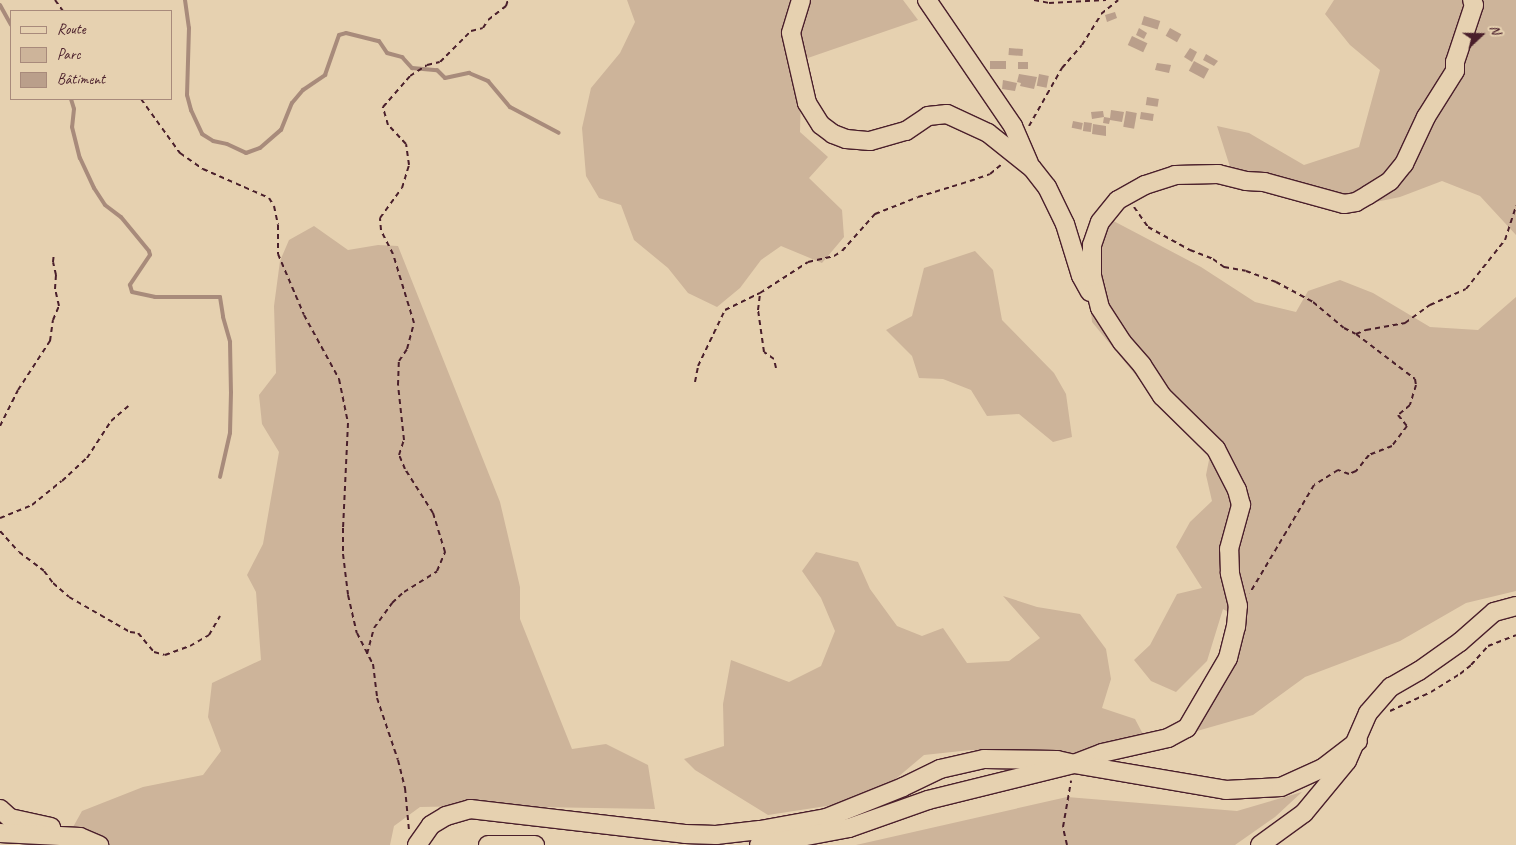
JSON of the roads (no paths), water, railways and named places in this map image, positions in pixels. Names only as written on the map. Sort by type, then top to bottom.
[{"type":"street","points":[[758,845],[849,828],[928,800],[1074,764],[1102,753],[1168,738],[1187,728],[1228,658],[1236,627],[1238,606],[1229,564],[1230,537],[1241,505],[1237,490],[1216,449],[1162,396],[1148,373],[1122,342],[1100,308],[1081,276],[1067,230],[1047,187],[1016,147],[946,114],[928,116],[906,131],[870,141],[846,139],[827,130],[821,125],[807,103],[791,34],[801,0]]},
{"type":"street","points":[[927,0],[1013,126],[1016,147]]},
{"type":"street","points":[[1100,308],[1092,278],[1092,245],[1104,216],[1124,197],[1145,185],[1175,175],[1218,174],[1246,181],[1264,182],[1344,204],[1356,202],[1390,181],[1404,164],[1426,117],[1455,71],[1455,62],[1474,5],[1472,0]]},
{"type":"street","points":[[1260,845],[1304,813],[1347,761],[1358,741],[1368,714],[1391,687],[1419,671],[1460,642],[1494,612],[1516,606]]},
{"type":"street","points":[[413,839],[446,816],[470,809],[685,834],[716,835],[826,818],[903,787],[940,768],[984,758],[1049,760],[1226,790],[1281,787],[1323,768],[1358,741]]},
{"type":"street","points":[[0,809],[10,818],[51,827],[99,845]]},
{"type":"street","points":[[0,833],[80,837]]},
{"type":"street","points":[[488,845],[535,845]]},
{"type":"waterway","points":[[185,0],[189,28],[187,95],[191,110],[202,134],[213,141],[227,144],[246,153],[260,148],[281,130],[292,103],[303,90],[325,75],[339,35],[346,33],[379,41],[387,53],[402,57],[412,68],[437,70],[445,78],[469,73],[488,81],[510,107],[559,133]]},
{"type":"waterway","points":[[0,5],[10,23]]},
{"type":"waterway","points":[[71,100],[74,109],[72,127],[80,158],[94,188],[105,205],[121,217],[149,251],[150,255],[130,285],[132,292],[155,297],[220,297],[230,342],[231,392],[230,433],[220,477]]}]
